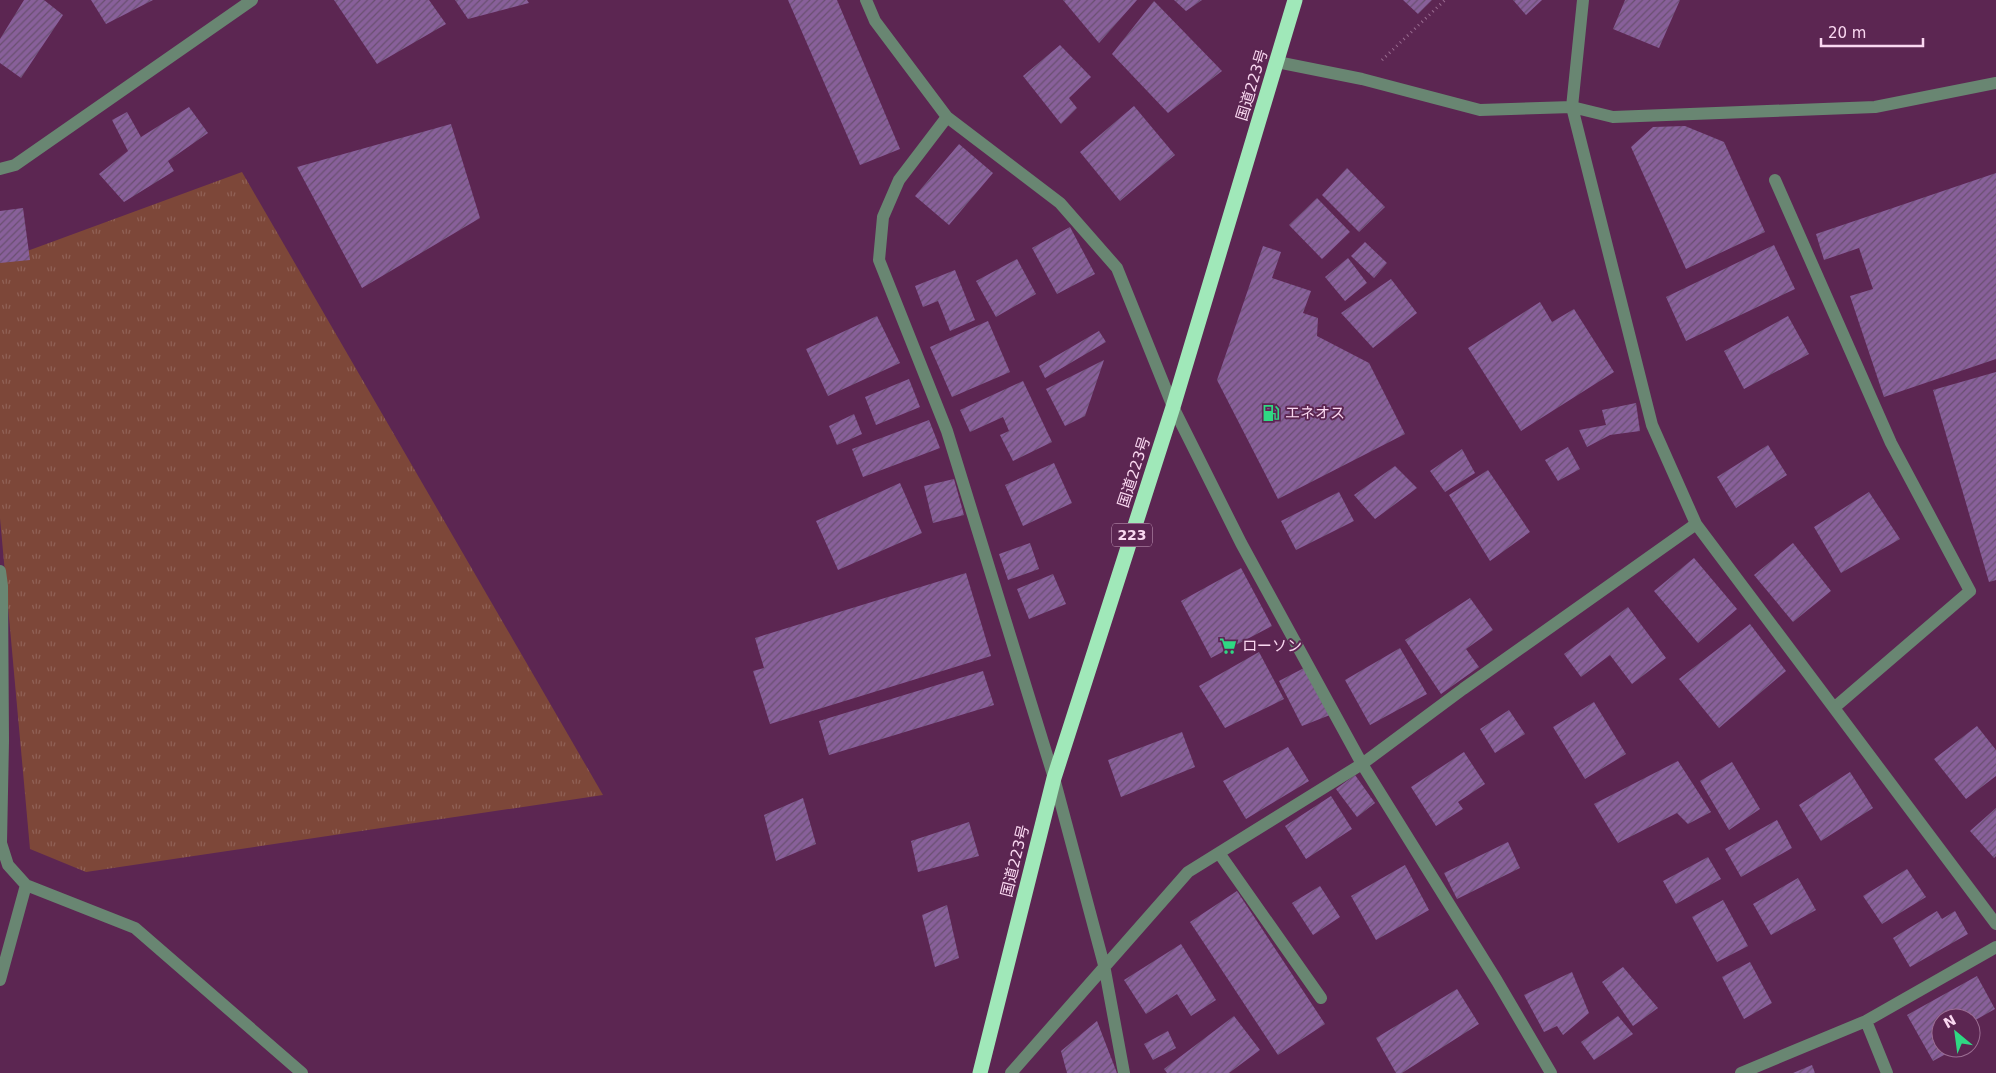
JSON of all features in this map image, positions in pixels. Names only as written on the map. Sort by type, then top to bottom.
[{"type":"highway","name":"国道223号","points":[[980,1073],[1054,778],[1173,407],[1295,0]]},
{"type":"street","points":[[0,169],[16,165],[252,0]]},
{"type":"street","points":[[866,0],[875,21],[947,117],[1060,204],[1117,268],[1173,407],[1241,543],[1362,764],[1497,981],[1551,1073]]},
{"type":"street","points":[[1583,0],[1572,107],[1652,425],[1696,524],[1996,924]]},
{"type":"street","points":[[1277,62],[1362,79],[1480,110],[1572,107],[1613,117],[1875,107],[1996,83]]},
{"type":"street","points":[[947,117],[899,180],[883,217],[879,260],[946,431],[1054,778],[1104,965],[1124,1073]]},
{"type":"street","points":[[1775,180],[1891,443],[1970,591],[1835,707]]},
{"type":"street","points":[[1011,1073],[1104,965],[1188,872],[1362,764],[1463,689],[1696,524]]},
{"type":"street","points":[[0,571],[2,586],[3,732],[0,843],[8,865],[26,885],[135,928],[302,1073]]},
{"type":"street","points":[[1219,853],[1321,998]]},
{"type":"street","points":[[0,980],[26,885]]},
{"type":"street","points":[[1741,1073],[1866,1021],[1996,947]]},
{"type":"street","points":[[1866,1021],[1887,1073]]},
{"type":"path","points":[[1362,79],[1445,0]]},
{"type":"green space","points":[[242,172],[603,795],[86,872],[30,849],[0,518],[0,261]]},
{"type":"building","points":[[24,0],[44,0],[63,15],[21,78],[0,63],[0,39]]},
{"type":"building","points":[[91,0],[153,0],[106,24]]},
{"type":"building","points":[[334,0],[429,0],[446,24],[377,64]]},
{"type":"building","points":[[455,0],[527,0],[529,3],[468,19]]},
{"type":"building","points":[[788,0],[837,0],[900,149],[860,165]]},
{"type":"building","points":[[1063,0],[1137,0],[1099,43]]},
{"type":"building","points":[[1174,0],[1202,0],[1186,11]]},
{"type":"building","points":[[1403,0],[1432,0],[1418,14]]},
{"type":"building","points":[[1513,0],[1542,0],[1526,15]]},
{"type":"building","points":[[1625,0],[1680,0],[1659,48],[1613,29]]},
{"type":"building","points":[[1154,1],[1222,71],[1168,113],[1112,54]]},
{"type":"building","points":[[1060,45],[1091,77],[1069,98],[1077,108],[1061,124],[1023,76]]},
{"type":"building","points":[[1134,106],[1175,155],[1120,201],[1080,152]]},
{"type":"building","points":[[189,107],[208,133],[168,161],[174,171],[124,202],[99,174],[128,151],[112,120],[127,112],[141,137]]},
{"type":"building","points":[[451,124],[480,218],[362,288],[297,167]]},
{"type":"building","points":[[1685,126],[1724,142],[1765,232],[1686,269],[1631,147],[1653,127]]},
{"type":"building","points":[[959,144],[993,173],[949,225],[915,196]]},
{"type":"building","points":[[1347,168],[1385,207],[1359,232],[1322,195]]},
{"type":"building","points":[[1996,173],[1996,359],[1884,397],[1850,296],[1873,289],[1859,248],[1824,260],[1816,234]]},
{"type":"building","points":[[1317,198],[1350,232],[1322,259],[1289,225]]},
{"type":"building","points":[[23,208],[30,260],[0,263],[0,211]]},
{"type":"building","points":[[1070,227],[1095,274],[1057,294],[1032,248]]},
{"type":"building","points":[[1365,242],[1387,263],[1374,278],[1351,256]]},
{"type":"building","points":[[1774,245],[1795,289],[1686,341],[1666,297]]},
{"type":"building","points":[[1263,246],[1281,252],[1272,278],[1311,291],[1303,313],[1318,318],[1317,336],[1369,363],[1405,434],[1278,499],[1217,380]]},
{"type":"building","points":[[1348,258],[1367,283],[1345,301],[1325,277]]},
{"type":"building","points":[[1017,259],[1036,294],[996,317],[976,281]]},
{"type":"building","points":[[955,270],[975,320],[950,331],[938,301],[923,307],[915,286]]},
{"type":"building","points":[[1391,279],[1417,313],[1373,348],[1341,313]]},
{"type":"building","points":[[1540,302],[1552,322],[1574,309],[1614,372],[1521,431],[1468,348]]},
{"type":"building","points":[[877,316],[900,363],[828,396],[806,349]]},
{"type":"building","points":[[1788,316],[1809,354],[1744,389],[1724,351]]},
{"type":"building","points":[[988,321],[1010,372],[952,397],[930,347]]},
{"type":"building","points":[[1099,331],[1106,342],[1045,378],[1039,366]]},
{"type":"building","points":[[1104,360],[1085,416],[1065,426],[1046,389]]},
{"type":"building","points":[[1996,372],[1996,580],[1989,582],[1933,390]]},
{"type":"building","points":[[909,379],[920,407],[876,425],[865,397]]},
{"type":"building","points":[[1023,381],[1052,442],[1013,461],[1000,435],[1009,431],[1003,417],[970,432],[960,410]]},
{"type":"building","points":[[1636,403],[1640,431],[1610,435],[1587,447],[1579,430],[1606,425],[1602,410]]},
{"type":"building","points":[[854,414],[862,434],[837,445],[829,426]]},
{"type":"building","points":[[929,420],[940,448],[863,477],[852,449]]},
{"type":"building","points":[[1768,445],[1787,475],[1736,508],[1717,477]]},
{"type":"building","points":[[1568,447],[1580,469],[1558,481],[1545,460]]},
{"type":"building","points":[[1462,449],[1475,473],[1445,492],[1430,471]]},
{"type":"building","points":[[1054,463],[1072,503],[1023,526],[1005,485]]},
{"type":"building","points":[[1395,466],[1417,488],[1375,519],[1354,495]]},
{"type":"building","points":[[1488,470],[1530,532],[1490,561],[1449,495]]},
{"type":"building","points":[[954,479],[964,515],[933,523],[924,486]]},
{"type":"building","points":[[900,483],[922,533],[838,570],[816,521]]},
{"type":"building","points":[[1339,492],[1354,521],[1296,550],[1281,521]]},
{"type":"building","points":[[1869,492],[1900,539],[1841,573],[1814,527]]},
{"type":"building","points":[[1030,543],[1039,569],[1008,580],[999,554]]},
{"type":"building","points":[[1793,543],[1831,591],[1793,622],[1754,575]]},
{"type":"building","points":[[1694,558],[1737,609],[1698,643],[1654,591]]},
{"type":"building","points":[[1241,568],[1272,626],[1211,658],[1181,601]]},
{"type":"building","points":[[966,573],[991,656],[770,724],[753,671],[764,668],[755,638]]},
{"type":"building","points":[[1053,574],[1066,604],[1029,619],[1017,589]]},
{"type":"building","points":[[1470,598],[1493,630],[1466,649],[1479,667],[1441,694],[1405,640]]},
{"type":"building","points":[[1628,607],[1666,658],[1632,684],[1610,655],[1581,677],[1564,654]]},
{"type":"building","points":[[1750,624],[1786,671],[1719,728],[1679,679]]},
{"type":"building","points":[[1400,648],[1427,694],[1370,725],[1345,680]]},
{"type":"building","points":[[1259,652],[1284,699],[1225,728],[1199,686]]},
{"type":"building","points":[[1304,668],[1330,715],[1302,726],[1279,681]]},
{"type":"building","points":[[983,671],[994,705],[829,755],[819,721]]},
{"type":"building","points":[[1594,702],[1626,754],[1585,779],[1553,727]]},
{"type":"building","points":[[1509,710],[1525,734],[1495,753],[1480,729]]},
{"type":"building","points":[[1977,726],[1996,750],[1996,776],[1966,799],[1934,759]]},
{"type":"building","points":[[1182,732],[1195,767],[1121,797],[1108,760]]},
{"type":"building","points":[[1288,747],[1309,781],[1246,819],[1223,781]]},
{"type":"building","points":[[1464,752],[1485,784],[1458,802],[1463,809],[1436,826],[1411,787]]},
{"type":"building","points":[[1678,761],[1711,812],[1688,824],[1677,813],[1618,843],[1594,804]]},
{"type":"building","points":[[1732,762],[1760,809],[1729,830],[1700,781]]},
{"type":"building","points":[[1850,772],[1873,808],[1821,841],[1799,805]]},
{"type":"building","points":[[1355,775],[1375,803],[1357,817],[1336,789]]},
{"type":"building","points":[[1331,796],[1352,829],[1306,859],[1285,826]]},
{"type":"building","points":[[803,798],[816,844],[776,861],[764,815]]},
{"type":"building","points":[[1996,808],[1996,856],[1994,858],[1970,831]]},
{"type":"building","points":[[1777,820],[1792,848],[1741,877],[1725,849]]},
{"type":"building","points":[[969,822],[979,856],[918,872],[911,841]]},
{"type":"building","points":[[1508,842],[1520,868],[1457,899],[1444,873]]},
{"type":"building","points":[[1708,857],[1721,879],[1676,904],[1663,881]]},
{"type":"building","points":[[1405,865],[1429,910],[1376,940],[1351,896]]},
{"type":"building","points":[[1907,869],[1926,897],[1882,924],[1863,896]]},
{"type":"building","points":[[1798,878],[1816,910],[1771,935],[1753,904]]},
{"type":"building","points":[[1320,886],[1340,917],[1313,935],[1292,903]]},
{"type":"building","points":[[1237,891],[1325,1024],[1278,1055],[1190,922]]},
{"type":"building","points":[[1723,900],[1748,946],[1717,962],[1692,917]]},
{"type":"building","points":[[947,905],[959,958],[935,967],[922,915]]},
{"type":"building","points":[[1937,911],[1942,919],[1955,911],[1968,934],[1910,967],[1893,938]]},
{"type":"building","points":[[1181,944],[1216,1000],[1191,1016],[1177,994],[1146,1014],[1124,980]]},
{"type":"building","points":[[1750,962],[1772,1003],[1744,1019],[1722,977]]},
{"type":"building","points":[[1623,967],[1658,1008],[1633,1026],[1602,982]]},
{"type":"building","points":[[1572,972],[1589,1013],[1563,1035],[1557,1026],[1544,1032],[1524,995]]},
{"type":"building","points":[[1977,976],[1995,1009],[1981,1017],[1981,1008],[1931,1008],[1931,1057],[1907,1015]]},
{"type":"building","points":[[1457,989],[1479,1024],[1402,1073],[1396,1073],[1376,1038]]},
{"type":"building","points":[[1234,1016],[1260,1050],[1229,1073],[1167,1073],[1164,1069]]},
{"type":"building","points":[[1618,1016],[1633,1034],[1594,1060],[1581,1042]]},
{"type":"building","points":[[1097,1021],[1117,1073],[1067,1073],[1061,1051]]},
{"type":"building","points":[[1168,1031],[1176,1048],[1153,1060],[1144,1044]]},
{"type":"building","points":[[1812,1065],[1815,1073],[1793,1073]]},
{"type":"place","name":"エネオス","points":[[1271,413]]},
{"type":"place","name":"ローソン","points":[[1228,646]]}]
